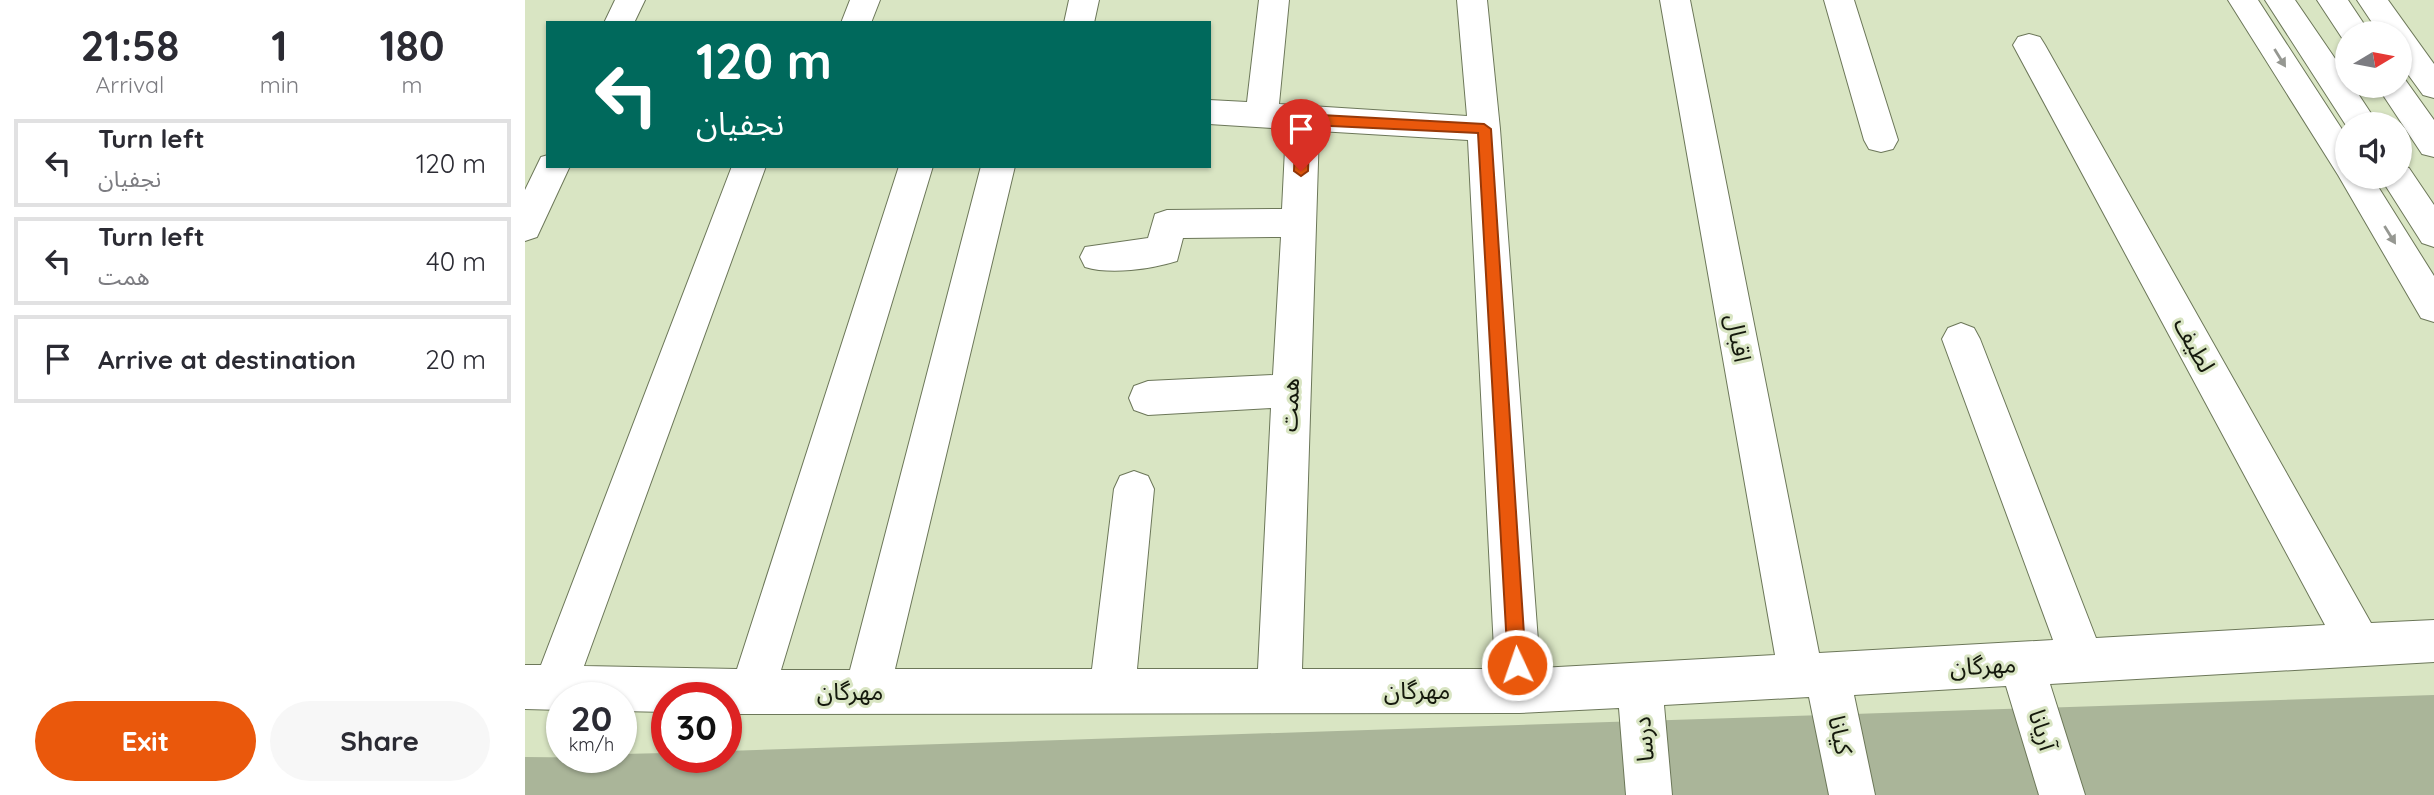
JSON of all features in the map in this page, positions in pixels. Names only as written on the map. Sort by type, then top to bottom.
[{"type":"street","points":[[620,21],[630,0]]},
{"type":"street","points":[[857,21],[865,0]]},
{"type":"street","points":[[1079,21],[1084,0]]},
{"type":"street","points":[[1262,116],[1274,0]]},
{"type":"street","points":[[1472,0],[1484,129],[1519,691]]},
{"type":"street","name":"اقبال","points":[[1675,0],[1814,675]]},
{"type":"street","points":[[1839,0],[1881,140]]},
{"type":"street","points":[[2243,0],[2335,146]]},
{"type":"street","points":[[2280,0],[2354,112]]},
{"type":"street","points":[[2332,0],[2347,21]]},
{"type":"street","points":[[2371,0],[2386,21]]},
{"type":"street","name":"لطیف","points":[[2029,45],[2360,645]]},
{"type":"street","points":[[2412,57],[2434,87]]},
{"type":"street","points":[[2401,98],[2434,145]]},
{"type":"street","points":[[1211,112],[1484,129]]},
{"type":"street","name":"همت","points":[[1279,691],[1303,119]]},
{"type":"street","points":[[525,227],[552,168]]},
{"type":"street","points":[[540,687],[748,168]]},
{"type":"street","points":[[752,692],[915,168]]},
{"type":"street","points":[[867,692],[998,168]]},
{"type":"street","points":[[2361,189],[2434,307]]},
{"type":"street","points":[[2405,189],[2434,233]]},
{"type":"street","points":[[1098,257],[1164,251],[1167,224],[1298,223]]},
{"type":"street","points":[[1961,339],[2083,661]]},
{"type":"street","points":[[1148,398],[1290,391]]},
{"type":"street","points":[[1112,691],[1134,489]]},
{"type":"street","name":"مهرگان","points":[[540,687],[752,692],[1519,691],[2434,641]]},
{"type":"street","name":"آریانا","points":[[2022,664],[2062,795]]},
{"type":"street","name":"کیانا","points":[[1814,675],[1852,795]]},
{"type":"street","name":"درسا","points":[[1640,684],[1649,795]]},
{"type":"green space","points":[[2434,695],[2434,795],[525,795],[525,757],[546,757],[546,773],[637,773],[637,754],[651,753],[651,773],[742,773],[742,750]]},
{"type":"route","points":[[1301,171],[1303,119],[1484,129],[1517,665]]}]
